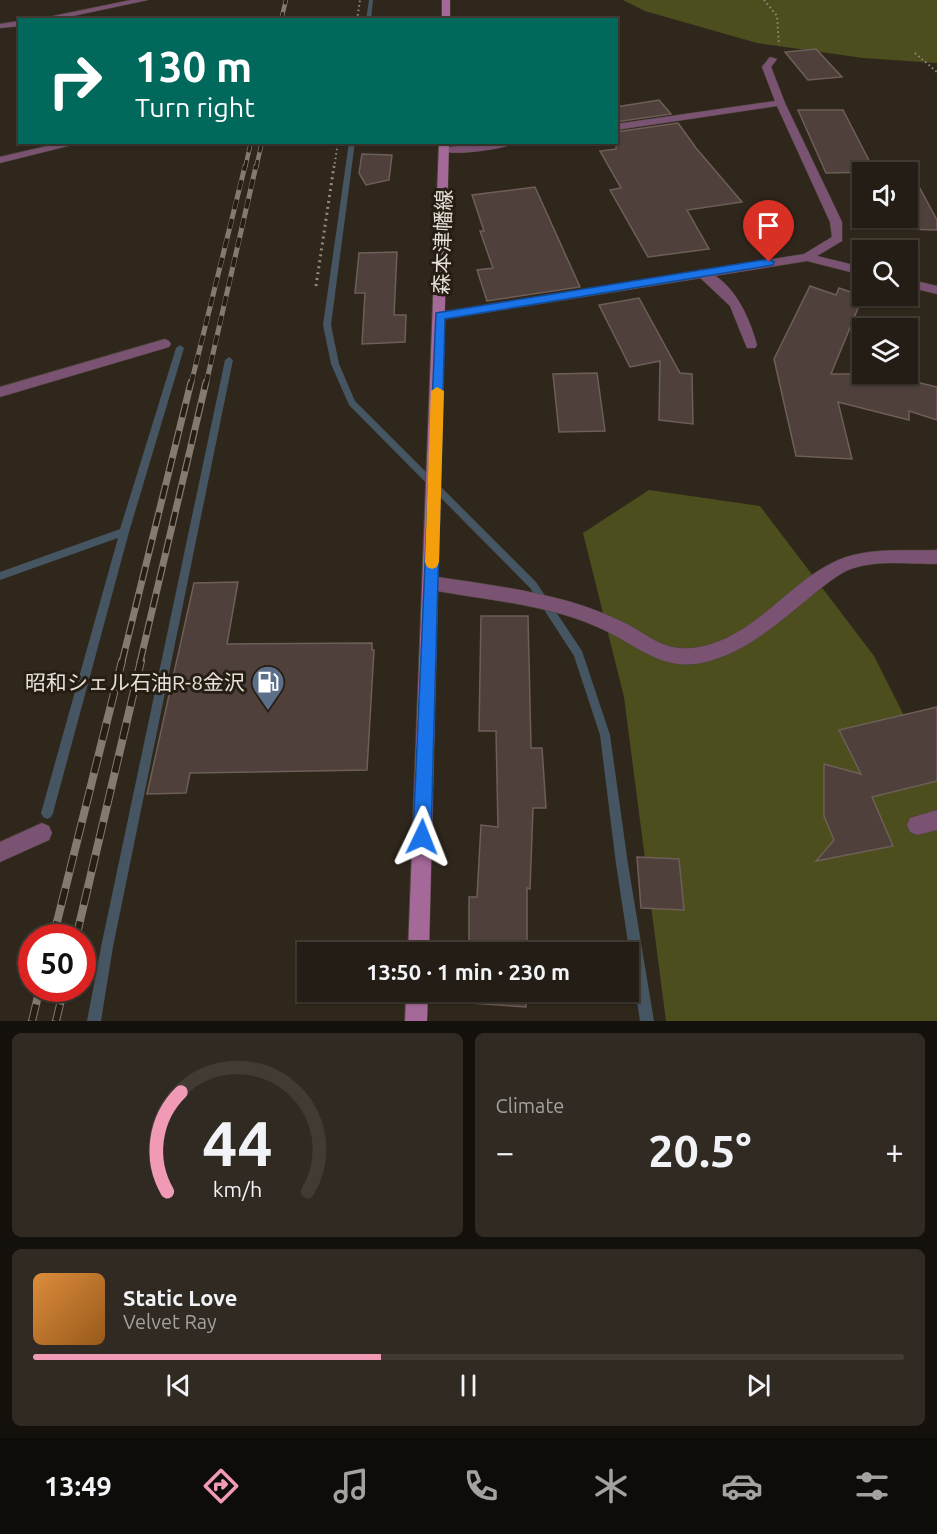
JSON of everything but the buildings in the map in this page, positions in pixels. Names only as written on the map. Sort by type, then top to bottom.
[{"type":"main road","points":[[446,0],[446,18]]},
{"type":"main road","name":"森本津幡線","points":[[418,942],[444,146]]},
{"type":"main road","points":[[416,1021],[417,1002]]},
{"type":"street","points":[[49,18],[144,0]]},
{"type":"street","points":[[0,26],[18,23]]},
{"type":"street","points":[[773,59],[766,67],[837,230],[838,237],[807,257]]},
{"type":"street","points":[[618,127],[780,103]]},
{"type":"street","points":[[0,160],[70,144]]},
{"type":"street","points":[[444,146],[463,150],[500,144]]},
{"type":"street","points":[[440,316],[807,257],[852,268]]},
{"type":"street","points":[[701,273],[722,287],[742,314],[751,345]]},
{"type":"street","points":[[918,285],[937,290]]},
{"type":"street","points":[[0,392],[165,344]]},
{"type":"street","points":[[431,583],[578,610],[617,628],[655,650],[681,657],[730,646],[753,632],[820,579],[846,564],[875,559],[937,557]]},
{"type":"street","points":[[917,825],[937,820]]},
{"type":"street","points":[[0,852],[42,833]]},
{"type":"path","points":[[357,18],[360,0]]},
{"type":"path","points":[[764,0],[777,16],[780,49],[773,59]]},
{"type":"path","points":[[915,53],[937,71]]},
{"type":"path","points":[[316,286],[338,144]]},
{"type":"shaded area","points":[[623,0],[937,0],[937,63],[863,58],[757,43],[645,11]]},
{"type":"shaded area","points":[[649,490],[760,506],[874,656],[937,781],[937,1021],[666,1021],[624,697],[583,533]]},
{"type":"waterway","points":[[368,18],[371,0]]},
{"type":"waterway","points":[[352,144],[327,325],[335,364],[352,403],[533,585],[578,654],[605,735],[622,864],[647,1021]]},
{"type":"waterway","points":[[124,532],[180,348]]},
{"type":"waterway","points":[[94,1021],[107,947],[229,360]]},
{"type":"waterway","points":[[0,576],[124,532]]},
{"type":"waterway","points":[[47,813],[124,532]]},
{"type":"railway","points":[[282,18],[286,0]]},
{"type":"railway","points":[[245,168],[251,144]]},
{"type":"railway","points":[[256,168],[262,144]]},
{"type":"railway","points":[[191,384],[245,166]]},
{"type":"railway","points":[[206,384],[256,166]]},
{"type":"railway","points":[[122,662],[191,382]]},
{"type":"railway","points":[[140,662],[206,382]]},
{"type":"railway","points":[[56,924],[122,661]]},
{"type":"railway","points":[[79,924],[141,661]]},
{"type":"railway","points":[[32,1021],[37,1002]]},
{"type":"railway","points":[[56,1021],[61,1002]]},
{"type":"slow traffic","points":[[432,562],[437,391]]},
{"type":"place","name":"昭和シェル石油R-8金沢","points":[[268,711]]},
{"type":"route","points":[[422,837],[440,316],[769,262]]}]
